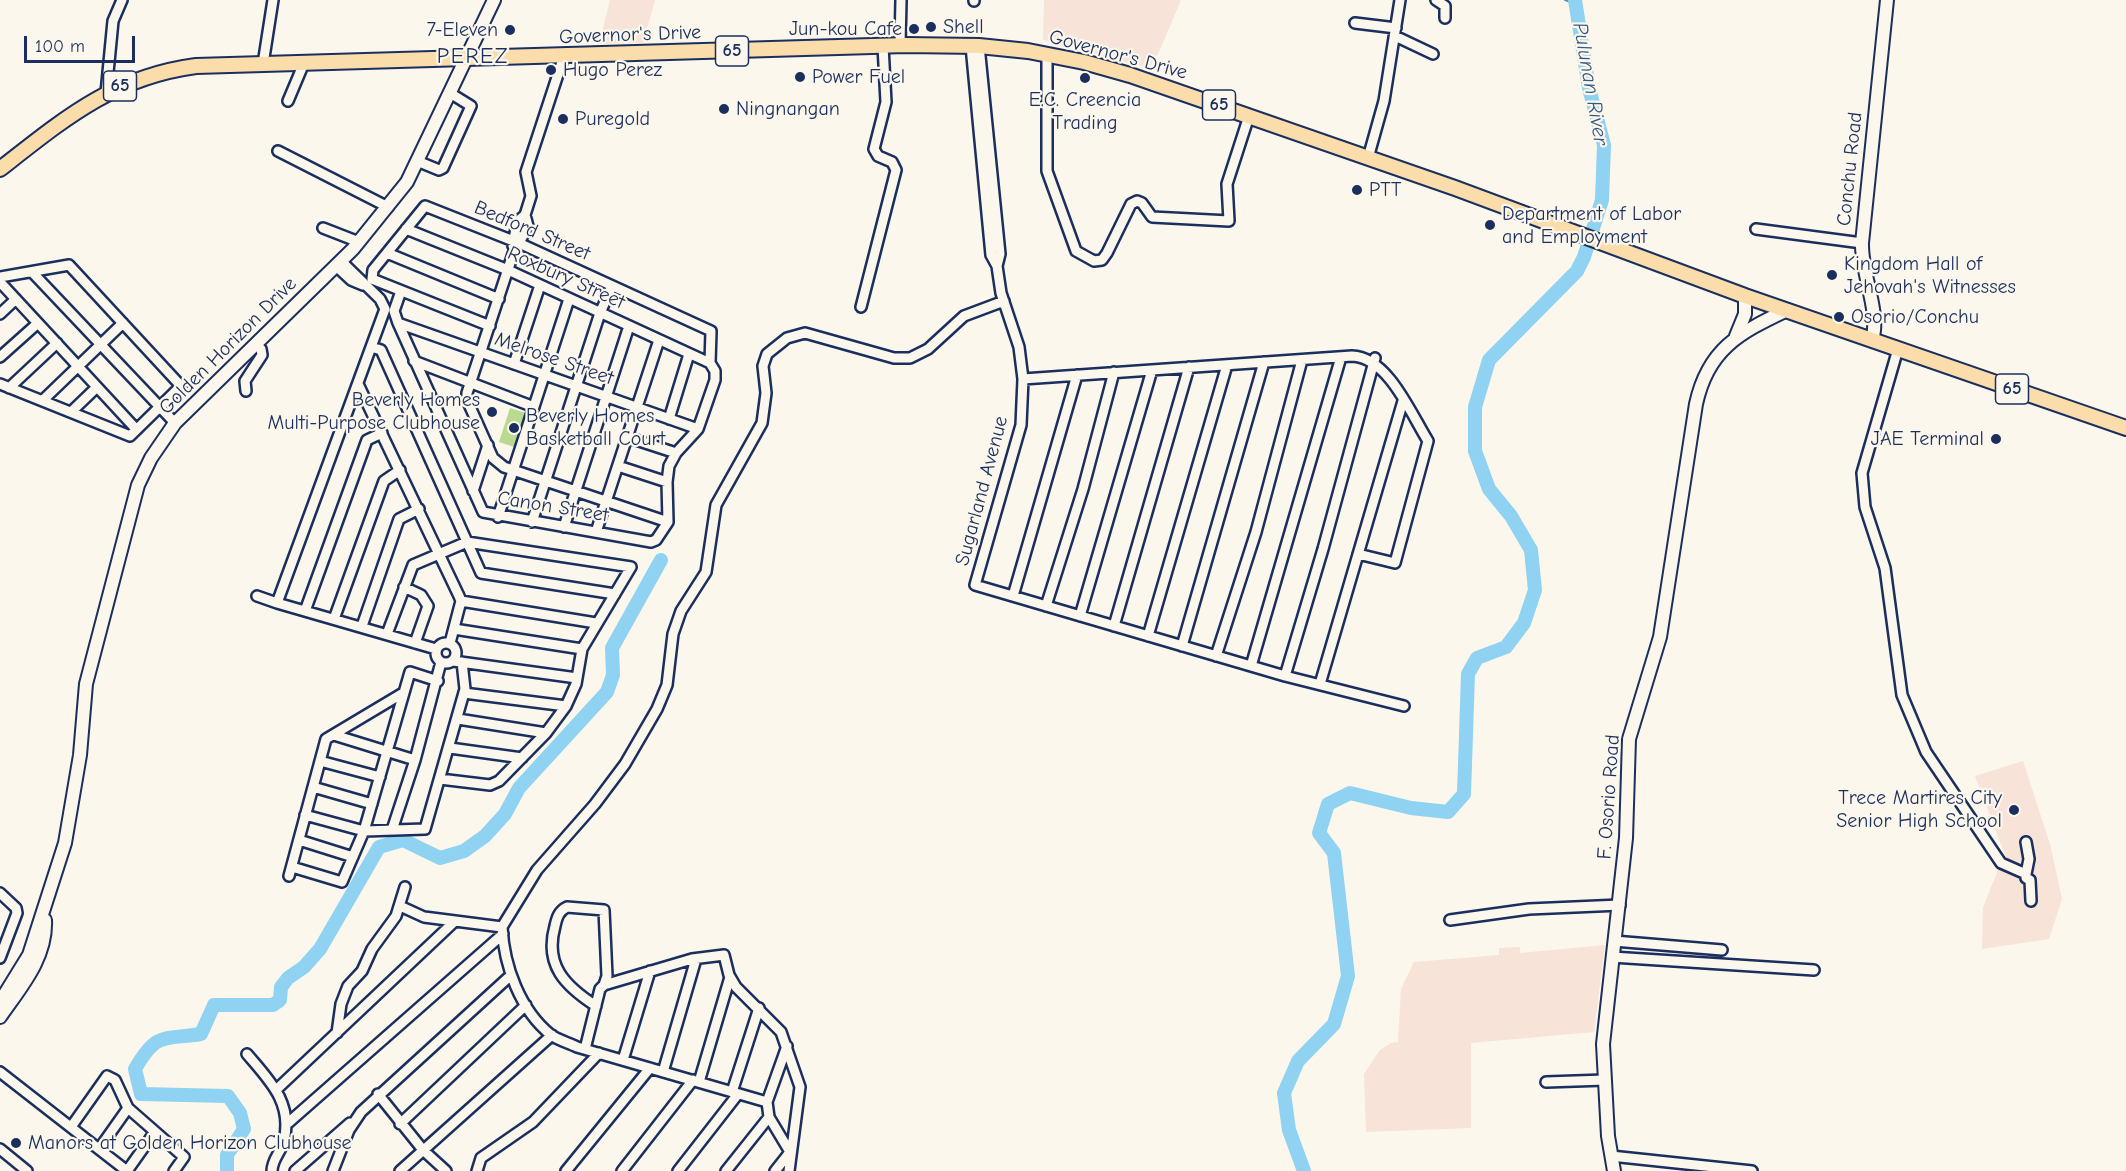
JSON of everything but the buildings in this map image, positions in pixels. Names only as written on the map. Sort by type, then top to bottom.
[{"type":"main road","name":"Governor's Drive","points":[[0,170],[68,116],[106,93],[145,76],[178,68],[900,45],[975,46],[1047,54],[1122,72],[1249,116],[1745,296],[2126,428]]},
{"type":"street","points":[[106,93],[113,21],[122,0]]},
{"type":"street","points":[[263,64],[273,0]]},
{"type":"street","name":"Golden Horizon Drive","points":[[0,1002],[29,955],[65,843],[80,755],[86,684],[138,485],[151,458],[175,423],[359,242],[388,207],[406,182],[417,161],[494,0]]},
{"type":"street","points":[[900,45],[901,0]]},
{"type":"street","points":[[1368,158],[1384,101],[1400,0]]},
{"type":"street","points":[[1436,0],[1445,6],[1445,18]]},
{"type":"street","name":"Conchu Road","points":[[1872,340],[1876,327],[1863,269],[1862,243],[1887,0]]},
{"type":"street","points":[[1355,23],[1395,32],[1433,54]]},
{"type":"street","points":[[861,307],[896,170],[892,162],[878,156],[874,149],[886,102],[877,46]]},
{"type":"street","name":"Sugarland Avenue","points":[[975,46],[1000,254],[997,266],[1004,301],[1018,339],[1023,379],[1021,425],[975,585],[1013,596]]},
{"type":"street","points":[[1047,54],[1046,156],[1051,186],[1076,251],[1094,261],[1102,260],[1131,204],[1137,201],[1142,203],[1152,217],[1229,221],[1227,184],[1249,116]]},
{"type":"street","points":[[564,56],[526,172],[531,195],[525,215],[518,222],[517,242],[470,382],[467,400],[488,446],[497,463],[668,522],[669,466],[676,453],[698,429],[716,380],[715,371],[710,363]]},
{"type":"street","points":[[288,101],[304,63]]},
{"type":"street","points":[[417,161],[439,170],[443,168],[471,106],[450,93]]},
{"type":"street","points":[[278,151],[388,207]]},
{"type":"street","name":"Bedford Street","points":[[401,291],[374,281],[371,273],[425,206],[517,242],[711,331],[710,363]]},
{"type":"street","points":[[323,228],[359,242]]},
{"type":"street","name":"Roxbury Street","points":[[406,230],[508,270],[710,363]]},
{"type":"street","points":[[1756,230],[1862,243]]},
{"type":"street","points":[[387,253],[499,298]]},
{"type":"street","points":[[277,603],[385,309],[380,299],[338,263]]},
{"type":"street","points":[[57,343],[5,386],[130,436],[181,386],[69,265],[0,280],[136,429]]},
{"type":"street","points":[[32,272],[175,423]]},
{"type":"street","points":[[514,364],[540,285]]},
{"type":"street","points":[[532,522],[600,313],[612,286]]},
{"type":"street","points":[[401,291],[490,326]]},
{"type":"street","name":"Canon Street","points":[[401,291],[394,311],[398,323],[483,513],[655,542],[668,522]]},
{"type":"street","name":"F. Osorio Road","points":[[1736,336],[1745,314],[1745,296]]},
{"type":"street","points":[[0,314],[16,299]]},
{"type":"street","points":[[498,517],[569,299]]},
{"type":"street","points":[[288,1123],[502,931],[537,870],[596,804],[625,764],[657,709],[667,685],[673,633],[681,611],[706,572],[716,505],[762,423],[766,393],[763,366],[767,354],[787,338],[805,333],[894,358],[910,358],[928,349],[964,316],[1004,301]]},
{"type":"street","name":"F. Osorio Road","points":[[1614,1171],[1603,1044],[1626,838],[1629,739],[1660,637],[1698,396],[1712,361],[1736,336],[1787,310]]},
{"type":"street","points":[[0,357],[38,323]]},
{"type":"street","points":[[42,401],[123,323]]},
{"type":"street","name":"Melrose Street","points":[[398,323],[698,429]]},
{"type":"street","points":[[564,527],[629,326]]},
{"type":"street","points":[[596,532],[659,340]]},
{"type":"street","points":[[246,392],[245,381],[262,355],[256,345]]},
{"type":"street","points":[[370,347],[381,350],[481,573],[615,594]]},
{"type":"street","points":[[1898,349],[1862,473],[1865,507],[1885,568],[1902,695],[1926,753],[2001,863],[2026,873]]},
{"type":"street","points":[[669,419],[689,354]]},
{"type":"street","points":[[1023,379],[1358,356],[1375,360],[1386,373],[1428,441],[1395,563],[1358,554]]},
{"type":"street","points":[[1251,666],[1341,357]]},
{"type":"street","points":[[1216,656],[1256,532],[1302,360]]},
{"type":"street","points":[[1285,676],[1375,360]]},
{"type":"street","points":[[414,361],[534,407]]},
{"type":"street","points":[[1182,646],[1264,362]]},
{"type":"street","points":[[1148,636],[1227,365]]},
{"type":"street","points":[[1114,626],[1189,368]]},
{"type":"street","points":[[1080,616],[1152,370]]},
{"type":"street","points":[[1047,606],[1083,489],[1114,372]]},
{"type":"street","points":[[1077,375],[1013,596],[1285,676],[1404,706]]},
{"type":"street","points":[[358,384],[440,552],[461,601],[450,643]]},
{"type":"street","points":[[71,412],[97,387]]},
{"type":"street","points":[[1320,684],[1403,401]]},
{"type":"street","points":[[306,611],[367,440],[382,433]]},
{"type":"street","points":[[627,437],[676,453]]},
{"type":"street","points":[[473,491],[488,446]]},
{"type":"street","points":[[618,466],[667,482]]},
{"type":"street","points":[[334,619],[384,481],[400,470]]},
{"type":"street","points":[[362,627],[399,519],[419,509]]},
{"type":"street","points":[[387,634],[413,565],[467,542],[631,567],[582,649],[577,678],[566,706],[546,733],[499,781],[490,785],[440,779]]},
{"type":"street","points":[[405,587],[421,595],[428,606],[415,642]]},
{"type":"street","points":[[257,596],[436,649]]},
{"type":"street","points":[[461,601],[596,623]]},
{"type":"street","points":[[454,629],[582,649]]},
{"type":"street","points":[[392,830],[438,681],[441,662],[436,655],[436,649],[441,644],[450,643]]},
{"type":"street","points":[[305,815],[364,831],[425,829],[464,693],[457,652],[450,643]]},
{"type":"street","points":[[441,662],[457,662],[577,678]]},
{"type":"street","points":[[404,693],[326,739],[290,871],[342,882],[364,831],[380,777],[387,751],[404,693],[410,672],[438,681]]},
{"type":"street","points":[[464,693],[566,706]]},
{"type":"street","points":[[458,719],[546,733]]},
{"type":"street","points":[[334,735],[415,760]]},
{"type":"street","points":[[450,748],[522,758]]},
{"type":"street","points":[[320,761],[380,777]]},
{"type":"street","points":[[313,787],[372,804]]},
{"type":"street","points":[[299,840],[353,857]]},
{"type":"street","points":[[2026,842],[2029,859],[2026,878],[2030,879],[2031,901]]},
{"type":"street","points":[[337,1033],[340,1004],[348,986],[362,971],[372,949],[400,906],[405,887]]},
{"type":"street","points":[[0,893],[16,908],[9,940],[0,958]]},
{"type":"street","points":[[1450,920],[1529,909],[1620,905]]},
{"type":"street","points":[[400,906],[424,917],[502,931]]},
{"type":"street","name":"Golden Horizon Drive","points":[[0,1017],[38,959],[46,929],[44,907]]},
{"type":"street","points":[[585,1049],[596,1006],[600,989],[607,976],[604,910],[567,907],[561,910],[551,938],[554,962],[561,977],[572,990],[596,1006]]},
{"type":"street","points":[[277,1089],[455,921]]},
{"type":"street","points":[[502,931],[510,976],[526,1005],[552,1035],[585,1049],[767,1102]]},
{"type":"street","points":[[0,933],[9,940]]},
{"type":"street","points":[[1614,941],[1722,950]]},
{"type":"street","points":[[604,985],[696,959],[724,955],[730,977],[736,987],[781,1032],[800,1087],[789,1171]]},
{"type":"street","points":[[1612,957],[1814,970]]},
{"type":"street","points":[[663,1072],[696,959]]},
{"type":"street","points":[[623,1060],[650,971]]},
{"type":"street","points":[[296,1171],[510,976]]},
{"type":"street","points":[[622,1171],[696,1081],[730,977]]},
{"type":"street","points":[[400,1124],[526,1005]]},
{"type":"street","points":[[678,1171],[735,1093],[759,1008]]},
{"type":"street","points":[[400,1171],[552,1035]]},
{"type":"street","points":[[787,1046],[767,1102],[769,1117],[790,1152]]},
{"type":"street","points":[[477,1171],[482,1158],[533,1122],[599,1053]]},
{"type":"street","points":[[247,1054],[277,1089],[288,1123],[283,1145],[272,1162],[272,1171]]},
{"type":"street","points":[[566,1171],[650,1068]]},
{"type":"street","points":[[0,1071],[128,1171],[154,1134]]},
{"type":"street","points":[[71,1127],[107,1076],[115,1080],[128,1108],[154,1134],[184,1158],[174,1171]]},
{"type":"street","points":[[1546,1082],[1605,1080]]},
{"type":"street","points":[[378,1094],[400,1124],[446,1171]]},
{"type":"street","points":[[99,1149],[128,1108]]},
{"type":"street","points":[[726,1171],[769,1117]]},
{"type":"street","points":[[333,1171],[354,1120]]},
{"type":"street","points":[[0,1149],[27,1171]]},
{"type":"street","points":[[775,1171],[790,1152]]},
{"type":"street","points":[[1611,1156],[1752,1171]]},
{"type":"shaded area","points":[[610,0],[655,0],[643,43],[599,44]]},
{"type":"shaded area","points":[[1044,0],[1181,0],[1159,52],[1149,68],[1043,40]]},
{"type":"shaded area","points":[[2023,761],[2050,844],[2062,899],[2049,939],[1982,949],[1983,907],[2001,863],[2007,860],[1975,776]]},
{"type":"shaded area","points":[[1605,945],[1594,1032],[1471,1043],[1471,1128],[1366,1132],[1364,1074],[1380,1050],[1391,1043],[1398,1042],[1401,989],[1414,962],[1499,955],[1499,948],[1520,947],[1520,953]]},
{"type":"green space","name":"Beverly Homes Basketball Court","points":[[510,408],[529,414],[517,448],[499,442]]},
{"type":"waterway","points":[[1565,0],[1576,4]]},
{"type":"waterway","name":"Pulunan River","points":[[1304,1171],[1289,1130],[1284,1093],[1298,1061],[1334,1024],[1348,976],[1334,853],[1319,833],[1328,804],[1350,793],[1411,808],[1448,812],[1464,794],[1468,674],[1477,658],[1506,647],[1524,623],[1535,590],[1531,550],[1511,516],[1489,489],[1475,451],[1475,407],[1489,360],[1577,271],[1584,257],[1602,200],[1604,145],[1589,88],[1575,0]]},
{"type":"waterway","points":[[227,1171],[227,1155],[244,1129],[240,1113],[228,1096],[141,1094],[135,1069],[149,1048],[162,1039],[201,1034],[214,1005],[273,1005],[280,1000],[281,987],[320,949],[379,847],[403,840],[440,858],[464,851],[485,836],[505,814],[519,788],[607,692],[613,675],[612,648],[661,560]]},
{"type":"place","name":"Shell","points":[[931,27]]},
{"type":"place","name":"Jun-kou Cafe","points":[[914,29]]},
{"type":"place","name":"7-Eleven","points":[[510,30]]},
{"type":"place","name":"Hugo Perez","points":[[551,70]]},
{"type":"place","name":"Power Fuel","points":[[800,77]]},
{"type":"place","name":"E.C. Creencia Trading","points":[[1085,78]]},
{"type":"place","name":"Ningnangan","points":[[724,109]]},
{"type":"place","name":"Puregold","points":[[563,119]]},
{"type":"place","name":"PTT","points":[[1357,190]]},
{"type":"place","name":"Department of Labor and Employment","points":[[1490,225]]},
{"type":"place","name":"Kingdom Hall of Jehovah's Witnesses","points":[[1832,275]]},
{"type":"place","name":"Osorio/Conchu","points":[[1839,317]]},
{"type":"place","name":"Beverly Homes Multi-Purpose Clubhouse","points":[[492,412]]},
{"type":"place","name":"Beverly Homes Basketball Court","points":[[514,428]]},
{"type":"place","name":"JAE Terminal","points":[[1996,439]]},
{"type":"place","name":"Trece Martires City Senior High School","points":[[2014,810]]},
{"type":"place","name":"Manors at Golden Horizon Clubhouse","points":[[16,1143]]},
{"type":"district","name":"PEREZ","points":[[473,57]]}]
